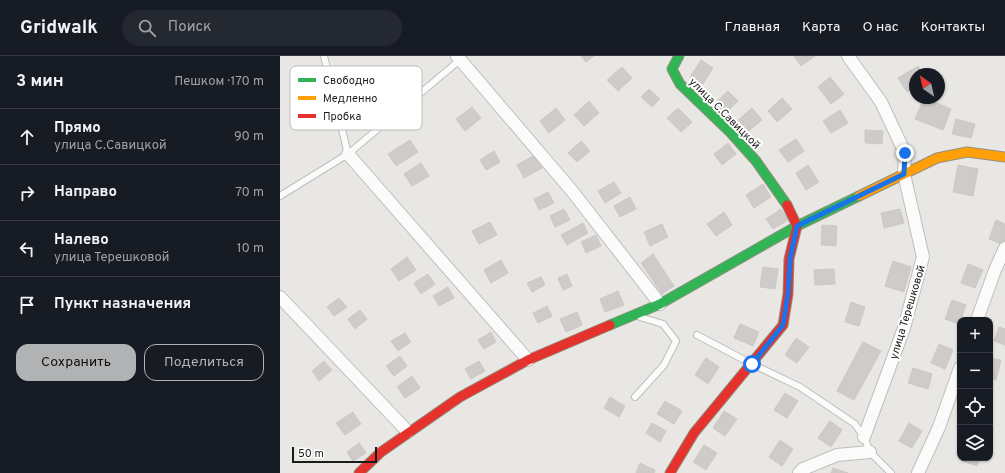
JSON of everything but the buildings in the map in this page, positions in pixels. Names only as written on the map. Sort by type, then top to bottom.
[{"type":"street","name":"улица С.Савицкой","points":[[678,56],[672,69],[680,84],[730,132],[756,161],[785,202],[797,226]]},
{"type":"street","name":"улица Терешковой","points":[[848,56],[881,102],[905,153],[904,174],[923,257],[904,328],[864,437]]},
{"type":"street","points":[[460,57],[572,191],[660,304]]},
{"type":"street","points":[[359,473],[381,452],[460,397],[528,360],[660,304],[797,226],[937,158],[967,152],[1005,157]]},
{"type":"street","points":[[348,154],[528,360]]},
{"type":"street","points":[[670,473],[694,433],[783,325],[788,294],[790,259],[797,226]]},
{"type":"street","points":[[978,317],[995,270],[1005,248]]},
{"type":"street","points":[[280,298],[408,432]]},
{"type":"street","points":[[918,473],[939,427],[957,376]]},
{"type":"street","points":[[799,473],[802,469],[838,455],[870,452]]},
{"type":"lane","points":[[324,56],[326,66]]},
{"type":"lane","points":[[422,90],[460,57]]},
{"type":"lane","points":[[342,130],[348,154]]},
{"type":"lane","points":[[280,196],[348,154],[376,130]]},
{"type":"lane","points":[[632,315],[663,324],[676,341],[664,365],[635,397]]},
{"type":"lane","points":[[697,335],[800,387],[855,424],[864,437],[870,452],[891,473]]},
{"type":"traffic: fast","points":[[679,56],[672,69],[680,84],[730,132],[756,161],[787,205]]},
{"type":"traffic: fast","points":[[610,325],[660,304],[797,226],[859,196]]},
{"type":"traffic: slow","points":[[859,196],[937,158],[967,152],[1005,157]]},
{"type":"traffic: jam","points":[[670,473],[694,433],[783,325],[788,294],[789,259],[797,226],[787,205]]},
{"type":"traffic: jam","points":[[359,473],[381,452],[460,397],[528,360],[610,325]]},
{"type":"route","points":[[752,364],[783,325],[788,294],[790,259],[797,226],[904,174],[905,153]]}]
